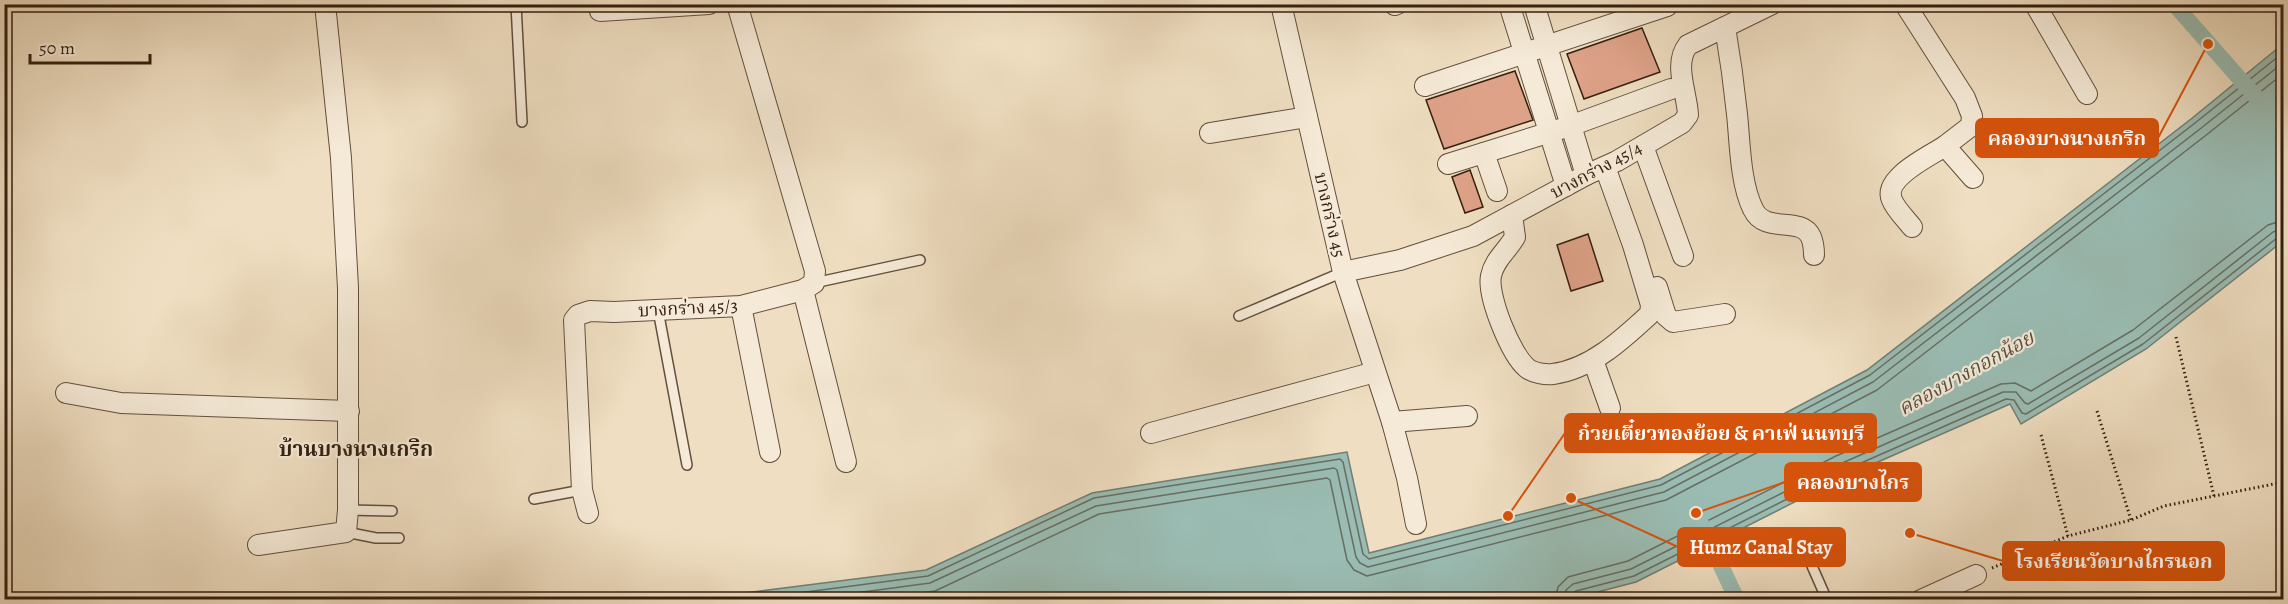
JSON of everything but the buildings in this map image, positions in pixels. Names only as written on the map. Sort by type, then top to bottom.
[{"type":"street","points":[[258,545],[346,532],[348,510],[348,288],[341,170],[325,4]]},
{"type":"street","points":[[600,11],[709,4]]},
{"type":"street","points":[[737,4],[815,271],[808,286],[846,462]]},
{"type":"street","name":"บางกร่าง 45","points":[[1281,4],[1343,272],[1392,422],[1416,524]]},
{"type":"street","points":[[1509,4],[1566,186]]},
{"type":"street","points":[[1534,4],[1586,175]]},
{"type":"street","name":"บางกร่าง 45/4","points":[[1343,272],[1400,260],[1473,236],[1586,175],[1611,164],[1682,123],[1688,115],[1680,63],[1681,54],[1688,45],[1772,4]]},
{"type":"street","points":[[1905,4],[1965,98],[1972,116],[1971,126],[1894,181],[1890,190],[1892,200],[1912,227]]},
{"type":"street","points":[[2035,4],[2087,94]]},
{"type":"street","points":[[1425,86],[1667,6]]},
{"type":"street","points":[[1719,30],[1735,95],[1743,168],[1753,210],[1759,219],[1783,225],[1794,225],[1806,230],[1812,238],[1814,255]]},
{"type":"street","points":[[1448,164],[1570,126],[1671,89]]},
{"type":"street","points":[[1210,134],[1307,117]]},
{"type":"street","points":[[1643,146],[1683,256]]},
{"type":"street","points":[[1945,146],[1973,178]]},
{"type":"street","points":[[1484,153],[1497,190]]},
{"type":"street","points":[[1611,164],[1666,316],[1673,322],[1725,314]]},
{"type":"street","points":[[1512,215],[1515,237],[1496,262],[1491,275],[1490,287],[1506,337],[1515,354],[1529,370],[1545,374],[1566,370],[1593,360],[1650,314],[1651,305],[1611,164]]},
{"type":"street","name":"บางกร่าง 45/3","points":[[588,513],[582,490],[574,320],[578,315],[590,311],[741,306],[808,286]]},
{"type":"street","points":[[741,306],[770,452]]},
{"type":"street","points":[[1593,360],[1610,408]]},
{"type":"street","points":[[1151,433],[1375,372]]},
{"type":"street","points":[[66,393],[121,403],[348,411]]},
{"type":"street","points":[[1392,422],[1467,416]]},
{"type":"street","points":[[1921,600],[1976,575]]},
{"type":"lane","points":[[516,4],[522,122]]},
{"type":"lane","points":[[808,286],[920,260]]},
{"type":"lane","points":[[1239,316],[1343,272]]},
{"type":"lane","points":[[658,310],[687,465]]},
{"type":"lane","points":[[534,499],[582,490]]},
{"type":"lane","points":[[348,510],[392,511]]},
{"type":"lane","points":[[346,532],[376,538],[399,538]]},
{"type":"lane","points":[[1801,541],[1827,600]]},
{"type":"path","points":[[2176,337],[2214,496]]},
{"type":"path","points":[[2097,411],[2131,520]]},
{"type":"path","points":[[2041,435],[2068,536]]},
{"type":"path","points":[[1976,575],[2068,536],[2131,520],[2164,506],[2283,482]]},
{"type":"water","name":"คลองบางกอกน้อย","points":[[2283,44],[2283,241],[2146,349],[2021,424],[2010,404],[1846,476],[1636,582],[1567,600],[698,599],[926,570],[1092,493],[1347,452],[1369,553],[1660,479],[1867,370],[2191,119]]},
{"type":"waterway","points":[[2174,4],[2284,129]]},
{"type":"waterway","points":[[1702,525],[1737,600]]},
{"type":"place","name":"คลองบางนางเกริก","points":[[2208,44]]},
{"type":"place","name":"Humz Canal Stay","points":[[1571,498]]},
{"type":"place","name":"คลองบางไกร","points":[[1696,513]]},
{"type":"place","name":"ก๋วยเตี๋ยวทองย้อย & คาเฟ่ นนทบุรี","points":[[1508,516]]},
{"type":"place","name":"โรงเรียนวัดบางไกรนอก","points":[[1910,533]]},
{"type":"district","name":"บ้านบางนางเกริก","points":[[356,449]]}]
